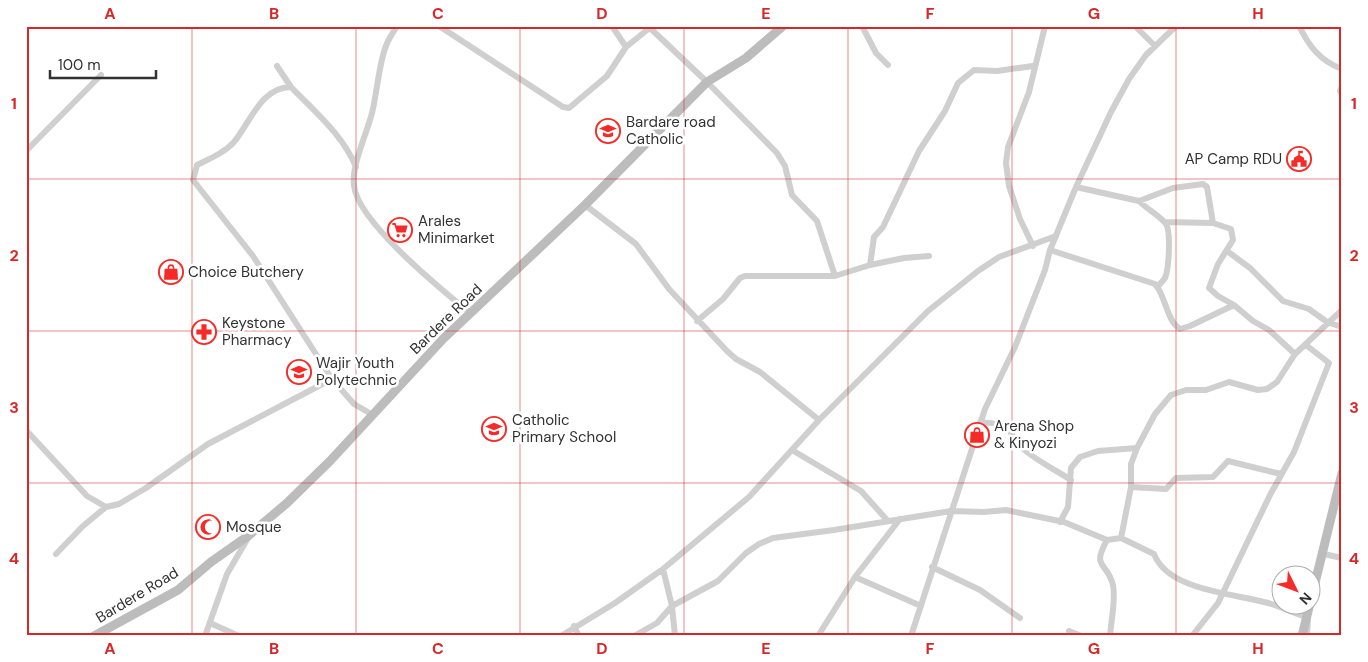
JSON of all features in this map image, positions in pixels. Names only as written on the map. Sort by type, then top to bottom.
[{"type":"street","points":[[397,26],[385,46],[376,96],[356,167],[354,188],[365,211],[388,238],[433,283],[470,313]]},
{"type":"street","points":[[439,26],[563,107],[569,108],[607,76],[626,47],[651,27],[782,160],[792,195],[817,221],[835,276]]},
{"type":"street","points":[[612,26],[626,47]]},
{"type":"street","name":"Bardere Road","points":[[94,636],[178,590],[287,503],[470,313],[585,205],[707,82],[746,58],[783,26]]},
{"type":"street","points":[[862,26],[876,52],[888,64]]},
{"type":"street","points":[[1033,246],[1020,220],[1009,186],[1006,163],[1008,147],[1029,92],[1033,66],[1045,26]]},
{"type":"street","points":[[1135,26],[1154,45]]},
{"type":"street","points":[[911,636],[980,422],[1018,338],[1045,270],[1050,250],[1076,188],[1119,96],[1137,66],[1154,45],[1176,26]]},
{"type":"street","points":[[1299,26],[1314,51],[1324,60],[1342,69]]},
{"type":"street","points":[[277,66],[291,86],[331,129],[351,154],[356,167]]},
{"type":"street","points":[[870,265],[874,237],[883,227],[919,151],[944,111],[958,83],[974,70],[997,71],[1033,66]]},
{"type":"street","points":[[26,150],[101,75]]},
{"type":"street","points":[[291,86],[284,87],[255,108],[234,141],[225,150],[197,166],[193,180],[252,256],[332,379],[354,404],[373,415]]},
{"type":"street","points":[[1342,86],[1340,91],[1342,94]]},
{"type":"street","points":[[1076,188],[1139,201],[1173,188],[1203,184],[1207,187],[1213,223]]},
{"type":"street","points":[[1139,201],[1153,215],[1165,222],[1213,223],[1227,226],[1234,233],[1234,240],[1218,264],[1209,288],[1253,321],[1269,330],[1295,354]]},
{"type":"street","points":[[585,205],[636,244],[697,321],[736,359],[760,372],[819,420]]},
{"type":"street","points":[[1157,287],[1164,278],[1168,264],[1168,229],[1165,222]]},
{"type":"street","points":[[560,636],[615,603],[663,569],[749,497],[819,420],[928,311],[999,257],[1056,236]]},
{"type":"street","points":[[1050,250],[1106,266],[1152,283],[1157,287],[1174,323],[1180,329],[1234,305]]},
{"type":"street","points":[[1227,251],[1250,268],[1283,301],[1309,309],[1327,322],[1342,327]]},
{"type":"street","points":[[697,321],[723,299],[740,278],[745,276],[835,276],[870,265],[904,258],[929,256]]},
{"type":"street","points":[[1121,538],[1131,487],[1131,464],[1137,448],[1155,414],[1171,395],[1186,390],[1206,390],[1229,382],[1258,390],[1267,389],[1277,382],[1295,354],[1342,310]]},
{"type":"street","points":[[1192,636],[1218,603],[1281,474],[1294,452],[1328,366],[1327,360],[1306,345]]},
{"type":"street","points":[[26,430],[87,496],[106,507],[112,507],[146,488],[208,444],[332,379]]},
{"type":"street","points":[[980,422],[1002,425],[1007,428],[1018,444],[1036,460],[1071,480]]},
{"type":"street","points":[[1060,522],[1068,507],[1071,468],[1084,454],[1137,448]]},
{"type":"street","points":[[792,450],[860,491],[887,520]]},
{"type":"street","points":[[1131,487],[1166,489],[1176,478],[1213,477],[1228,461],[1281,474]]},
{"type":"street","points":[[1302,636],[1324,554],[1342,473]]},
{"type":"street","points":[[56,554],[106,507]]},
{"type":"street","points":[[634,636],[657,623],[672,606],[718,581],[746,553],[759,544],[773,538],[951,511],[984,512],[1006,510],[1060,522],[1108,540],[1121,538],[1154,554],[1157,563],[1184,584],[1267,602],[1308,618]]},
{"type":"street","points":[[818,636],[855,576],[900,519]]},
{"type":"street","points":[[205,636],[227,574],[248,536]]},
{"type":"street","points":[[1108,540],[1099,557],[1100,564],[1113,585],[1110,636]]},
{"type":"street","points":[[1324,554],[1342,558]]},
{"type":"street","points":[[932,567],[980,590],[1020,618]]},
{"type":"street","points":[[663,569],[672,606],[675,636]]},
{"type":"street","points":[[855,576],[921,606]]},
{"type":"street","points":[[1307,636],[1308,618]]},
{"type":"street","points":[[210,623],[239,636]]},
{"type":"street","points":[[574,626],[579,636]]},
{"type":"street","points":[[1069,631],[1081,636]]},
{"type":"place","name":"Bardare road Catholic","points":[[608,131]]},
{"type":"place","name":"AP Camp RDU","points":[[1299,159]]},
{"type":"place","name":"Arales Minimarket","points":[[400,230]]},
{"type":"place","name":"Choice Butchery","points":[[171,272]]},
{"type":"place","name":"Keystone Pharmacy","points":[[204,332]]},
{"type":"place","name":"Wajir Youth Polytechnic","points":[[299,372]]},
{"type":"place","name":"Catholic Primary School","points":[[494,429]]},
{"type":"place","name":"Arena Shop & Kinyozi","points":[[977,435]]},
{"type":"place","name":"Mosque","points":[[208,527]]}]
